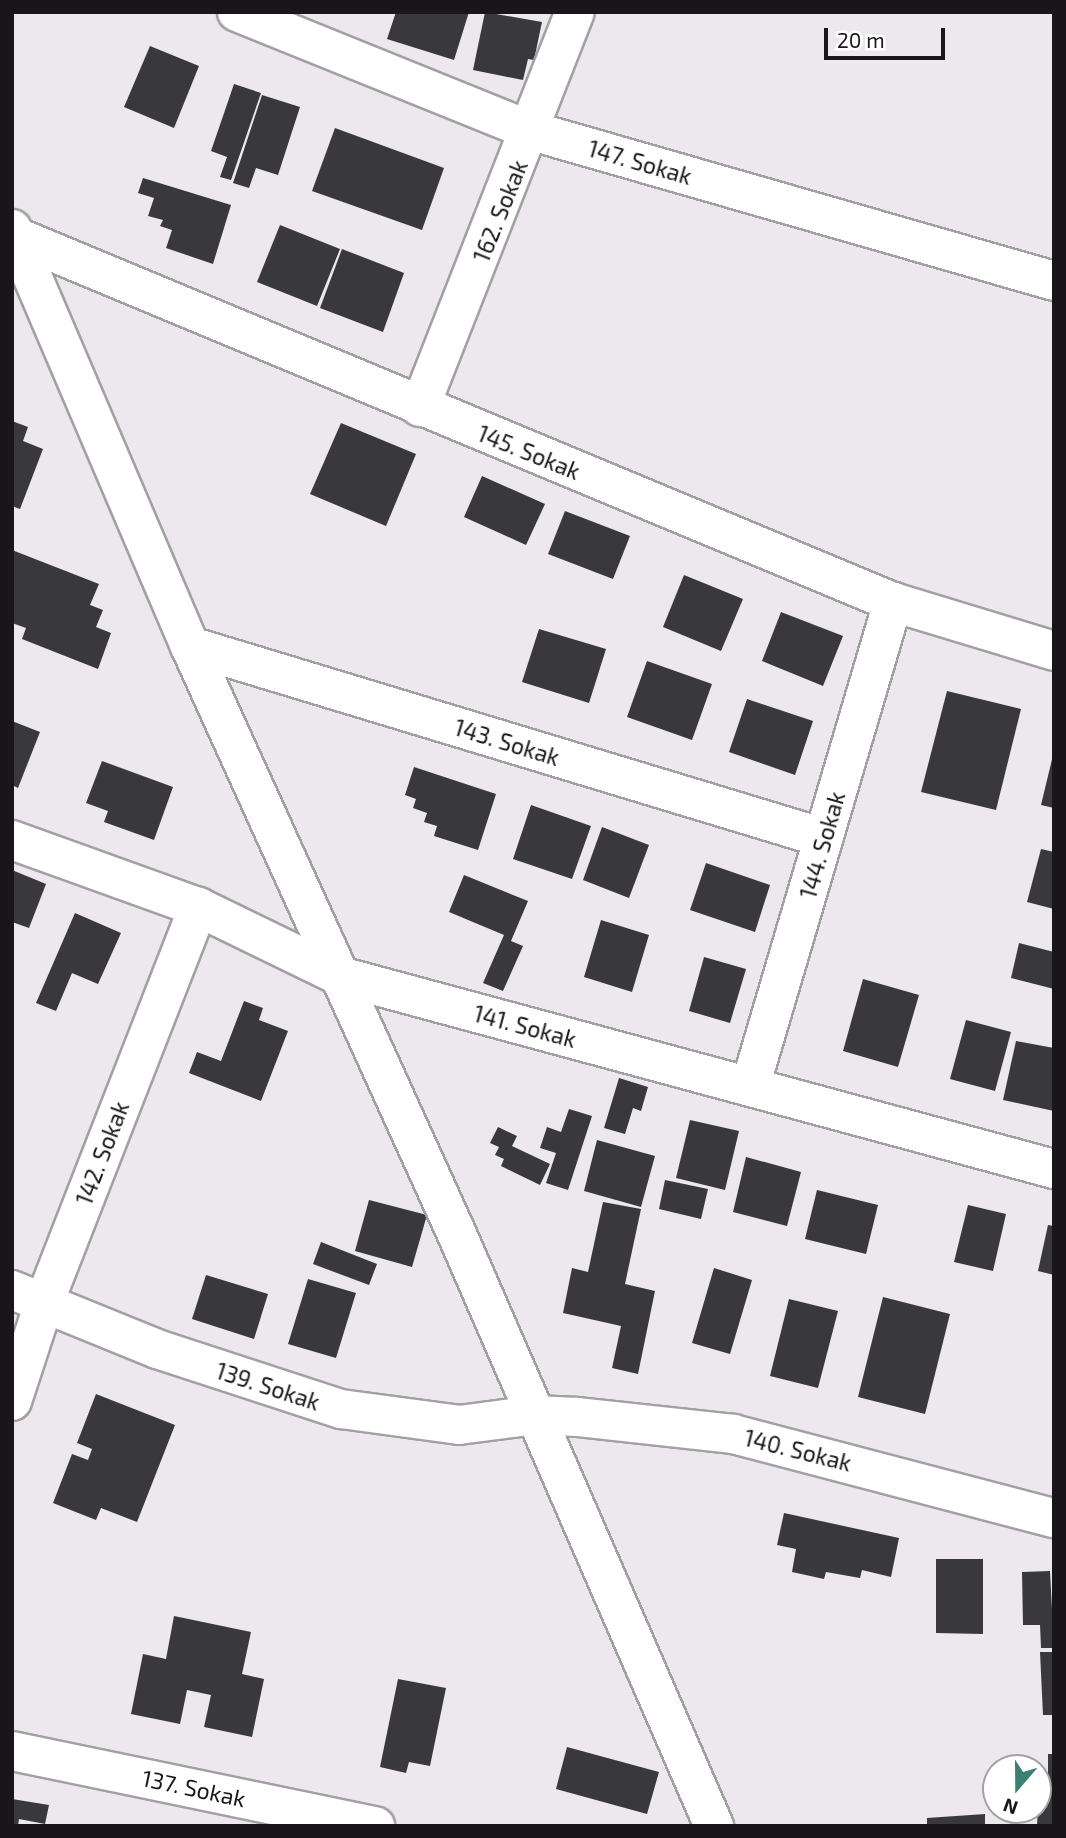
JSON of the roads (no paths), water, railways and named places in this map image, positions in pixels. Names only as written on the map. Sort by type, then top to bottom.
[{"type":"street","name":"147. Sokak","points":[[237,12],[531,131],[1054,281]]},
{"type":"street","name":"162. Sokak","points":[[420,407],[531,131],[575,12]]},
{"type":"street","name":"145. Sokak","points":[[13,233],[420,407],[893,602],[1054,651]]},
{"type":"street","points":[[13,233],[190,646],[536,1416],[714,1826]]},
{"type":"street","name":"144. Sokak","points":[[750,1087],[893,602]]},
{"type":"street","name":"143. Sokak","points":[[190,646],[824,838]]},
{"type":"street","name":"141. Sokak","points":[[12,840],[198,907],[340,976],[1054,1169]]},
{"type":"street","name":"142. Sokak","points":[[12,1402],[28,1296],[198,907]]},
{"type":"street","name":"139. Sokak","points":[[28,1296],[157,1349],[341,1409],[459,1424],[536,1416]]},
{"type":"street","name":"140. Sokak","points":[[536,1416],[733,1434],[1054,1518]]},
{"type":"street","name":"137. Sokak","points":[[12,1751],[375,1826]]}]
